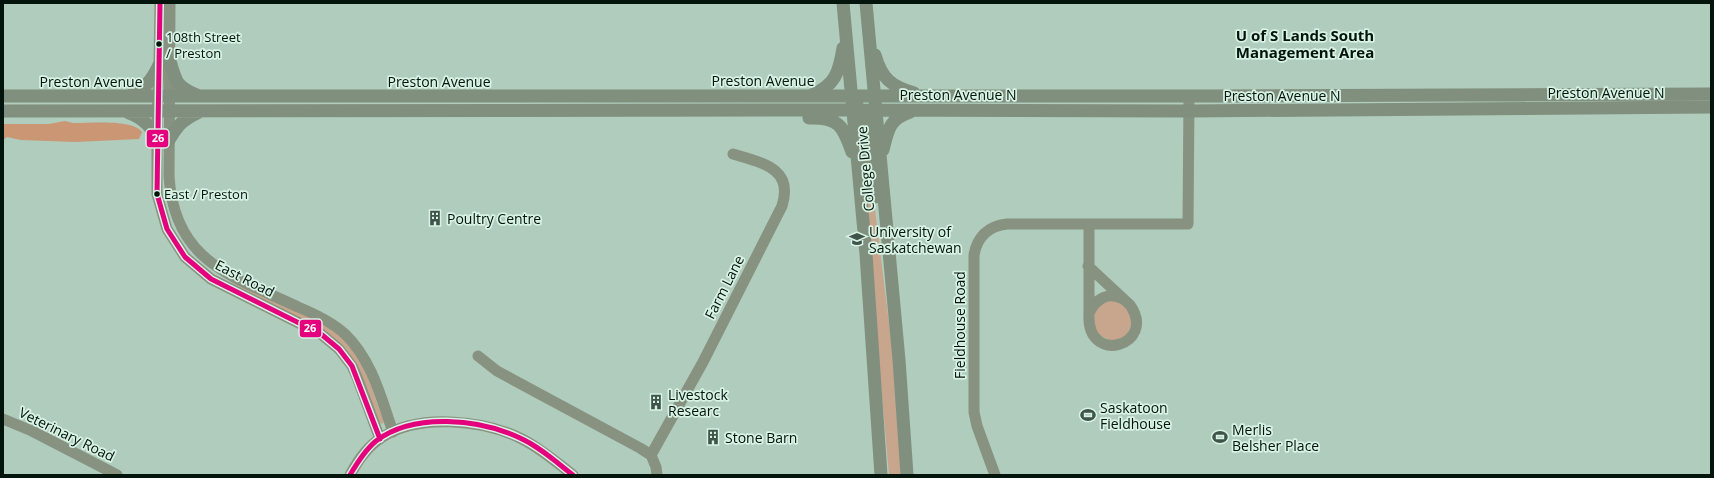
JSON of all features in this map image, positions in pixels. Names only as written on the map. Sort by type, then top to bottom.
[{"type":"main road","points":[[844,3],[858,88],[863,96],[857,110],[865,126],[885,266],[897,371],[902,392]]},
{"type":"main road","name":"College Drive","points":[[844,3],[846,33],[863,96],[875,110],[902,392],[907,475]]},
{"type":"main road","name":"College Drive","points":[[863,96],[869,34],[866,3]]},
{"type":"main road","points":[[809,96],[825,89],[832,82],[840,63],[846,33]]},
{"type":"main road","points":[[869,34],[878,64],[885,77],[892,84],[901,89],[925,96]]},
{"type":"main road","points":[[127,97],[148,85],[165,63],[179,85],[201,97]]},
{"type":"main road","name":"Preston Avenue N","points":[[863,96],[1709,94]]},
{"type":"main road","name":"Preston Avenue","points":[[3,96],[863,96]]},
{"type":"main road","name":"Preston Avenue N","points":[[857,110],[1189,111],[1711,107]]},
{"type":"main road","points":[[700,110],[761,118],[816,118],[834,122],[842,128],[847,136],[858,173]]},
{"type":"main road","points":[[3,111],[857,110]]},
{"type":"main road","name":"College Drive","points":[[857,110],[858,173],[866,254],[881,475]]},
{"type":"main road","points":[[880,162],[888,131],[892,122],[903,114],[916,110]]},
{"type":"main road","points":[[123,111],[144,121],[163,139],[188,117],[202,111]]},
{"type":"street","points":[[160,3],[165,63]]},
{"type":"street","points":[[165,63],[170,3]]},
{"type":"street","name":"East Road","points":[[165,63],[163,139],[157,194],[167,228],[180,250],[196,267],[211,279],[322,334],[339,349],[352,366],[358,377],[380,439]]},
{"type":"street","name":"Fieldhouse Road","points":[[995,475],[977,426],[974,412],[974,255],[977,242],[985,232],[1000,224],[1188,224],[1189,96]]},
{"type":"street","name":"East Road","points":[[163,139],[172,201],[182,228],[194,248],[204,258],[223,272],[320,317],[344,333],[358,349],[368,366],[394,432]]},
{"type":"street","name":"Farm Lane","points":[[651,455],[703,362],[785,198],[783,181],[774,169],[733,154]]},
{"type":"street","points":[[1088,266],[1124,299],[1134,311],[1136,327],[1132,338],[1123,344],[1110,345],[1098,341],[1090,330],[1088,266],[1089,225]]},
{"type":"street","points":[[1089,314],[1096,302],[1105,296],[1115,296],[1124,299]]},
{"type":"street","points":[[478,356],[497,371],[626,439],[651,455],[656,467],[657,475]]},
{"type":"street","name":"Veterinary Road","points":[[3,420],[32,431],[117,475]]},
{"type":"street","points":[[350,475],[364,454],[380,439],[394,432],[415,426],[438,423],[469,424],[490,427],[522,439],[573,475]]},
{"type":"shaded area","points":[[65,121],[73,123],[121,123],[137,128],[142,132],[139,139],[75,142],[21,140],[7,137],[3,140],[3,124],[49,124]]},
{"type":"shaded area","points":[[865,128],[892,348],[901,475],[889,475],[860,146]]},
{"type":"shaded area","points":[[232,283],[242,286],[320,322],[338,334],[355,352],[367,375],[384,422],[382,424],[379,423],[366,386],[360,374],[347,352],[338,342],[328,333]]},
{"type":"shaded area","points":[[1105,299],[1121,302],[1130,315],[1132,322],[1126,337],[1111,341],[1097,334],[1093,316]]},
{"type":"transit line","name":"26","points":[[160,3],[157,194],[167,229],[185,257],[211,279],[321,334],[339,349],[352,366],[380,439]]},
{"type":"transit line","name":"26","points":[[350,475],[358,461],[368,448],[376,441],[391,432],[428,422],[467,423],[504,431],[541,450],[573,475]]},
{"type":"place","name":"108th Street / Preston","points":[[159,44]]},
{"type":"place","name":"East / Preston","points":[[157,194]]},
{"type":"place","name":"Poultry Centre","points":[[435,218]]},
{"type":"place","name":"University of Saskatchewan","points":[[857,239]]},
{"type":"place","name":"Livestock Researc","points":[[656,402]]},
{"type":"place","name":"Saskatoon Fieldhouse","points":[[1088,415]]},
{"type":"place","name":"Stone Barn","points":[[713,437]]},
{"type":"place","name":"Merlis Belsher Place","points":[[1220,437]]},
{"type":"district","name":"U of S Lands South Management Area","points":[[1305,44]]}]
